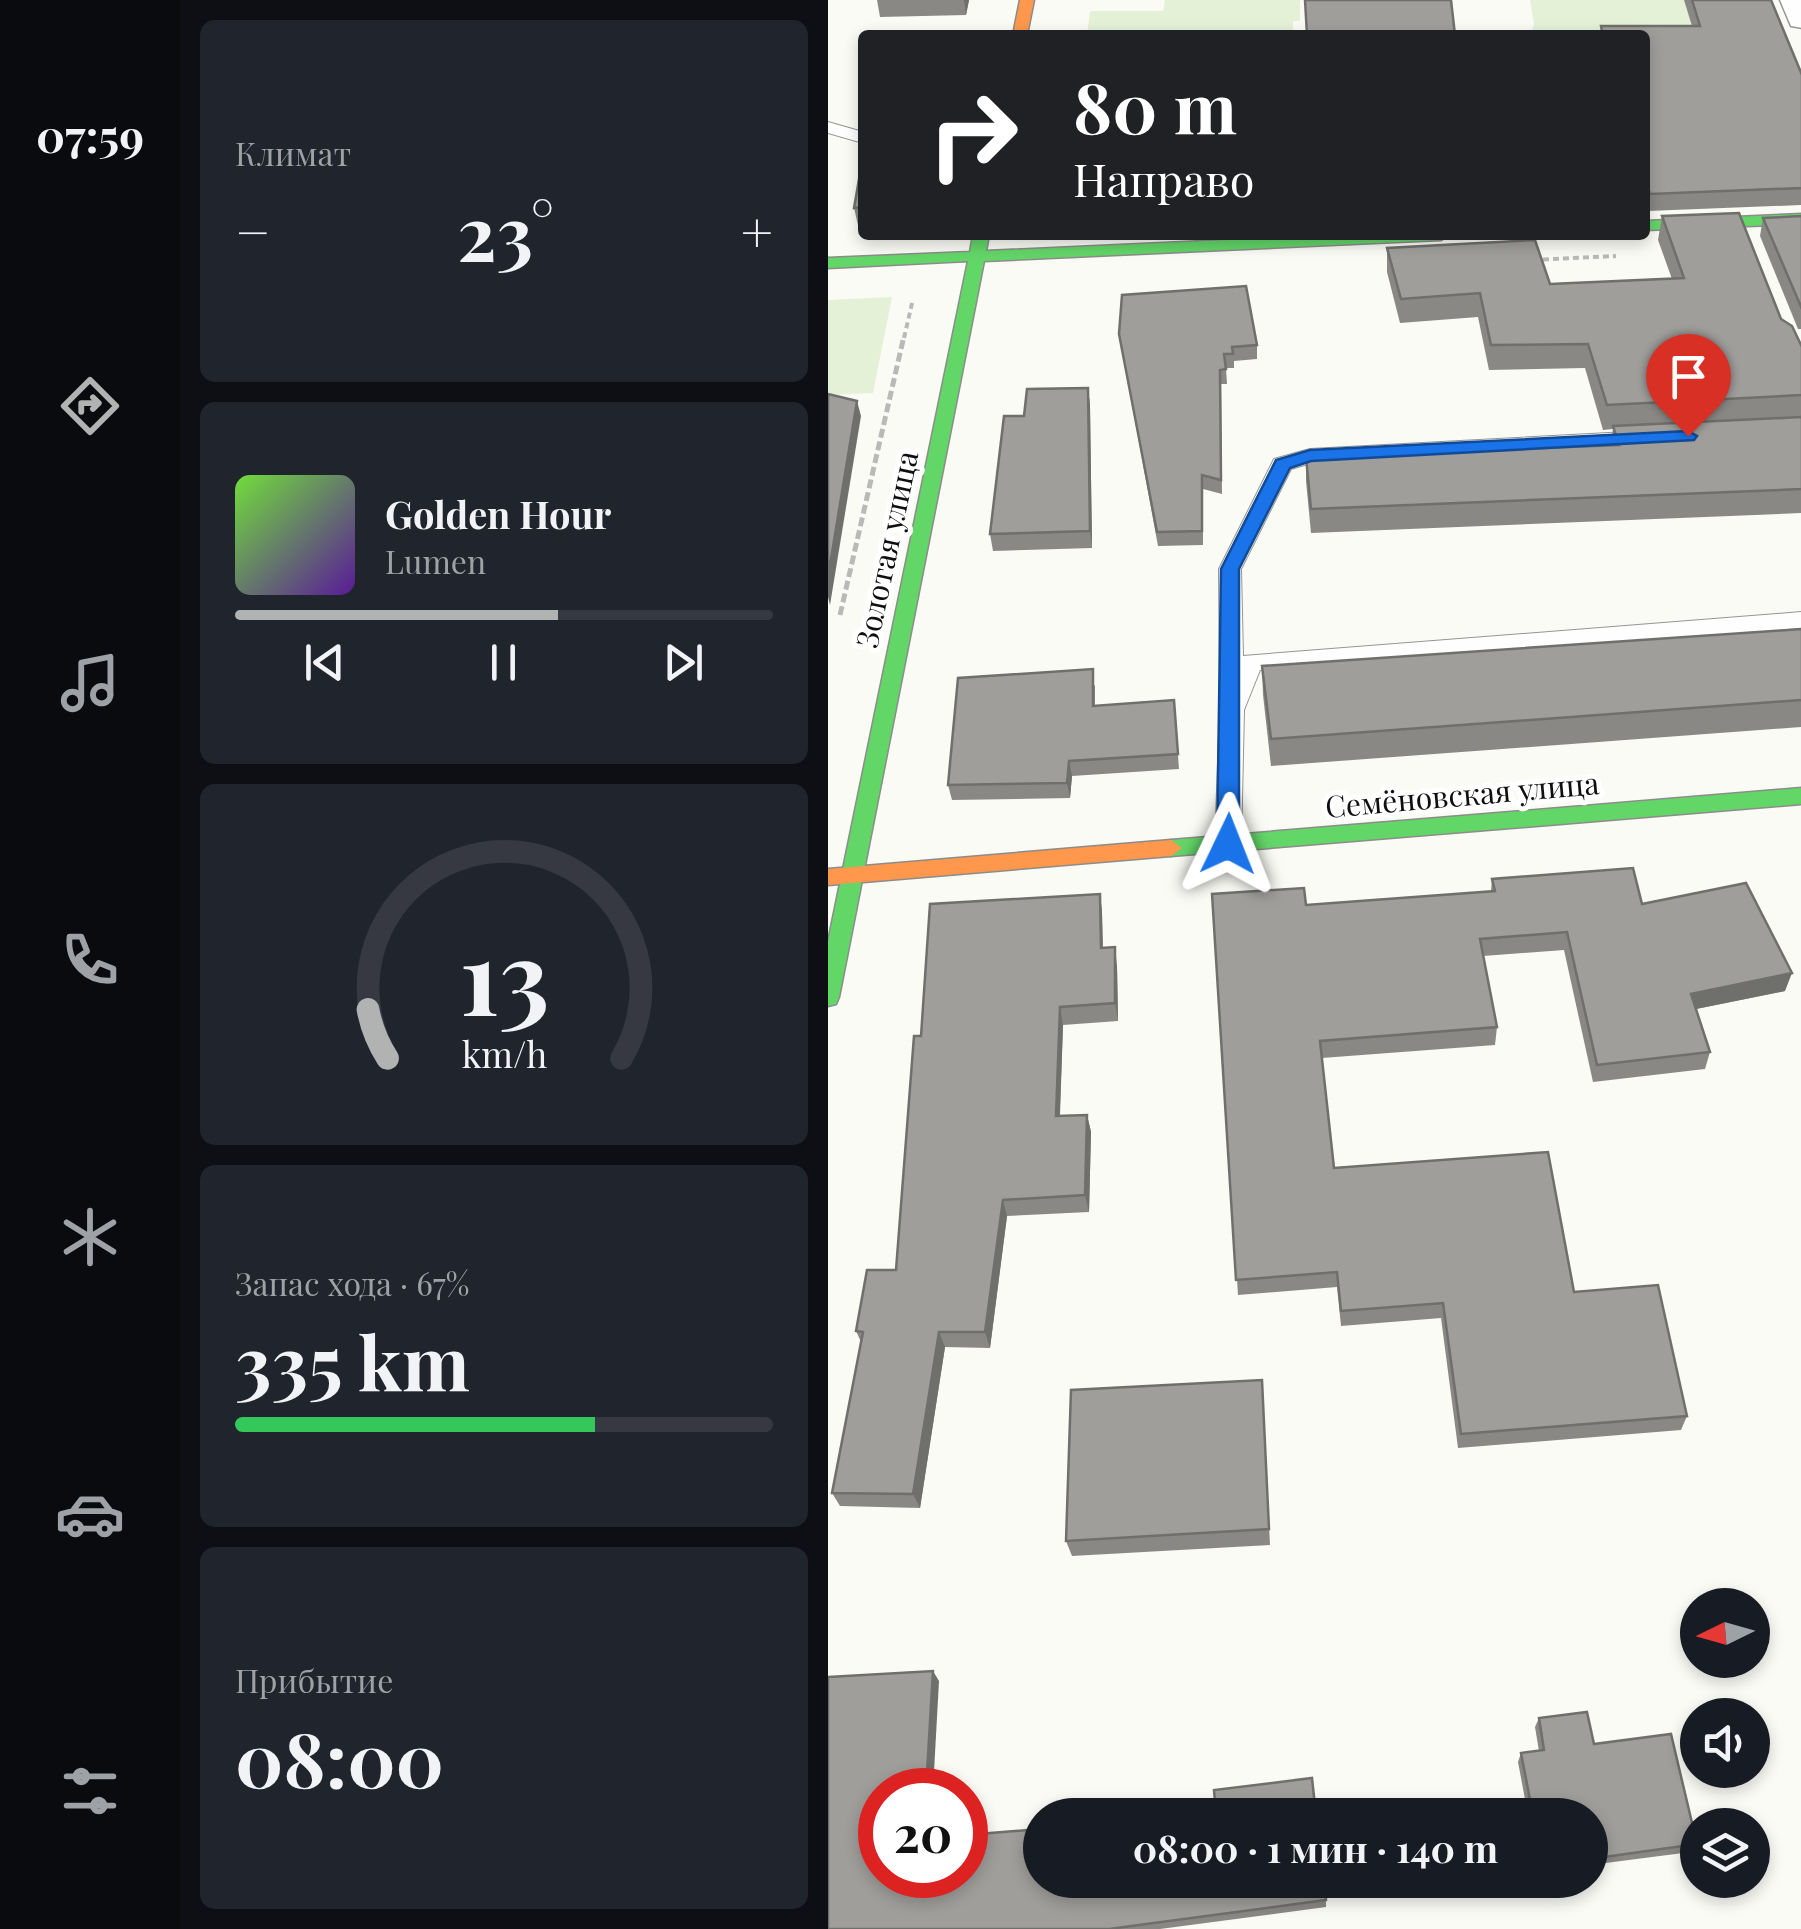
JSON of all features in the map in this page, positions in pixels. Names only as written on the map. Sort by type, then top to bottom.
[{"type":"street","points":[[1021,30],[1027,0]]},
{"type":"street","points":[[1794,0],[1802,19]]},
{"type":"street","points":[[1650,226],[1744,230],[1802,219]]},
{"type":"street","points":[[828,262],[923,258],[979,246],[1231,240]]},
{"type":"street","name":"Золотая улица","points":[[828,997],[840,876],[979,246]]},
{"type":"street","name":"Семёновская улица","points":[[840,876],[1802,796]]},
{"type":"lane","points":[[828,128],[858,137]]},
{"type":"lane","points":[[1228,844],[1232,710],[1230,569],[1282,464],[1310,456],[1664,438]]},
{"type":"lane","points":[[1232,710],[1251,662],[1802,620]]},
{"type":"path","points":[[840,615],[923,258]]},
{"type":"green space","points":[[1165,0],[1300,0],[1300,21],[1293,21],[1293,30],[1088,30],[1090,11],[1163,11]]},
{"type":"green space","points":[[1530,0],[1685,0],[1700,38],[1650,37],[1650,30],[1532,30]]},
{"type":"green space","points":[[892,297],[873,393],[828,395],[828,300]]},
{"type":"building","points":[[1305,0],[1451,0],[1454,30],[1307,30]]},
{"type":"building","points":[[1692,0],[1771,0],[1802,75],[1802,188],[1650,194],[1650,30],[1602,30],[1601,26],[1700,26]]},
{"type":"building","points":[[1739,213],[1781,319],[1792,326],[1802,347],[1802,395],[1607,405],[1588,344],[1491,345],[1480,293],[1401,299],[1387,248],[1535,240],[1550,284],[1684,278],[1662,216]]},
{"type":"building","points":[[1802,216],[1802,309],[1763,218]]},
{"type":"building","points":[[1246,286],[1257,345],[1232,347],[1233,354],[1224,354],[1226,369],[1220,370],[1221,480],[1202,475],[1202,531],[1157,532],[1119,334],[1122,295]]},
{"type":"building","points":[[1088,388],[1090,531],[990,534],[1004,416],[1024,416],[1027,389]]},
{"type":"building","points":[[828,394],[857,401],[828,577]]},
{"type":"building","points":[[1802,417],[1802,489],[1311,509],[1306,457],[1619,445],[1613,426]]},
{"type":"building","points":[[1802,629],[1802,700],[1271,739],[1262,666]]},
{"type":"building","points":[[1093,669],[1093,706],[1174,700],[1178,754],[1069,761],[1067,783],[948,785],[958,678]]},
{"type":"building","points":[[1633,868],[1642,904],[1746,883],[1792,973],[1691,994],[1710,1052],[1597,1065],[1567,932],[1480,939],[1497,1027],[1320,1041],[1334,1168],[1548,1152],[1574,1292],[1658,1285],[1687,1416],[1461,1434],[1443,1303],[1341,1311],[1337,1272],[1236,1280],[1212,894],[1304,888],[1306,905],[1495,891],[1492,879]]},
{"type":"building","points":[[1100,894],[1101,948],[1115,947],[1115,1003],[1060,1007],[1056,1116],[1087,1115],[1085,1195],[1003,1200],[985,1332],[939,1332],[913,1494],[832,1493],[863,1332],[856,1331],[867,1270],[896,1270],[914,1036],[921,1036],[930,904]]},
{"type":"building","points":[[1262,1380],[1269,1529],[1066,1541],[1071,1390]]},
{"type":"building","points":[[933,1671],[927,1768],[858,1768],[858,1898],[988,1898],[988,1833],[1023,1830],[1023,1898],[1326,1900],[1109,1929],[828,1929],[828,1677]]},
{"type":"building","points":[[1587,1712],[1594,1744],[1671,1734],[1680,1788],[1684,1788],[1688,1808],[1680,1808],[1680,1846],[1608,1856],[1608,1798],[1530,1798],[1521,1753],[1544,1750],[1539,1718]]},
{"type":"building","points":[[1312,1778],[1314,1798],[1215,1798],[1214,1790]]},
{"type":"traffic: fast","points":[[1650,226],[1802,219]]},
{"type":"traffic: fast","points":[[828,997],[980,240]]},
{"type":"traffic: fast","points":[[828,263],[1332,240]]},
{"type":"traffic: fast","points":[[1171,848],[1802,796]]},
{"type":"traffic: slow","points":[[1021,30],[1027,0]]},
{"type":"traffic: slow","points":[[828,877],[1171,848]]},
{"type":"route","points":[[1228,844],[1232,710],[1230,569],[1282,464],[1310,456],[1688,436]]}]
